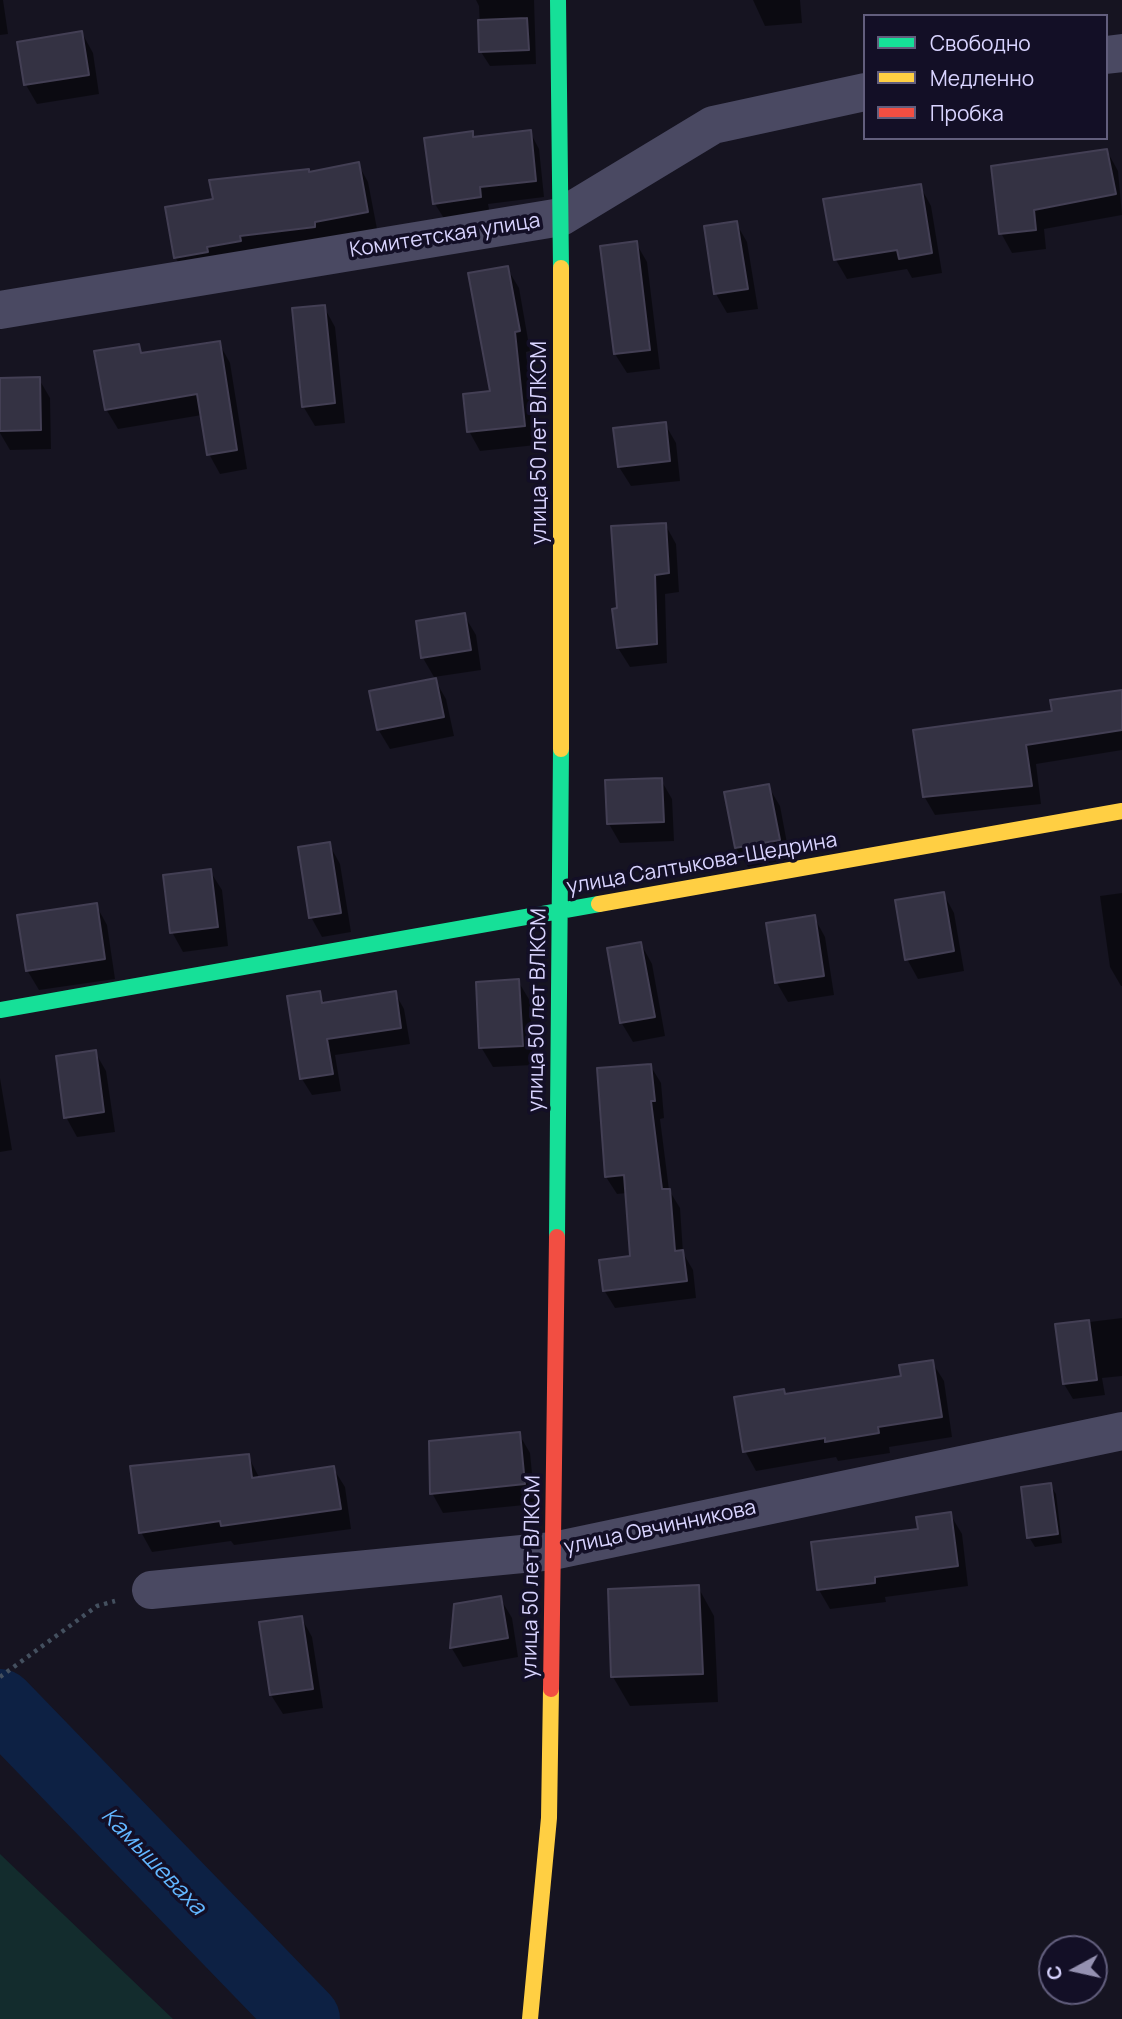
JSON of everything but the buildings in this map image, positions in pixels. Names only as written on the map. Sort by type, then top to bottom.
[{"type":"main road","name":"улица 50 лет ВЛКСМ","points":[[530,2019],[550,1818],[554,1551],[561,911],[561,217],[558,0]]},
{"type":"main road","name":"улица Салтыкова-Щедрина","points":[[0,1010],[1122,811]]},
{"type":"street","name":"Комитетская улица","points":[[0,310],[561,217],[713,125],[863,92]]},
{"type":"street","name":"улица Овчинникова","points":[[151,1590],[554,1551],[1122,1431]]},
{"type":"path","points":[[1,1676],[97,1606],[151,1590]]},
{"type":"green space","points":[[0,1854],[173,2019],[0,2019]]},
{"type":"waterway","name":"Камышеваха","points":[[0,1704],[305,2019]]},
{"type":"traffic: fast","points":[[558,0],[561,268]]},
{"type":"traffic: fast","points":[[557,1237],[561,749]]},
{"type":"traffic: fast","points":[[0,1010],[599,904]]},
{"type":"traffic: slow","points":[[561,268],[561,749]]},
{"type":"traffic: slow","points":[[599,904],[1122,811]]},
{"type":"traffic: slow","points":[[530,2019],[549,1818],[551,1689]]},
{"type":"traffic: jam","points":[[551,1689],[557,1237]]}]
